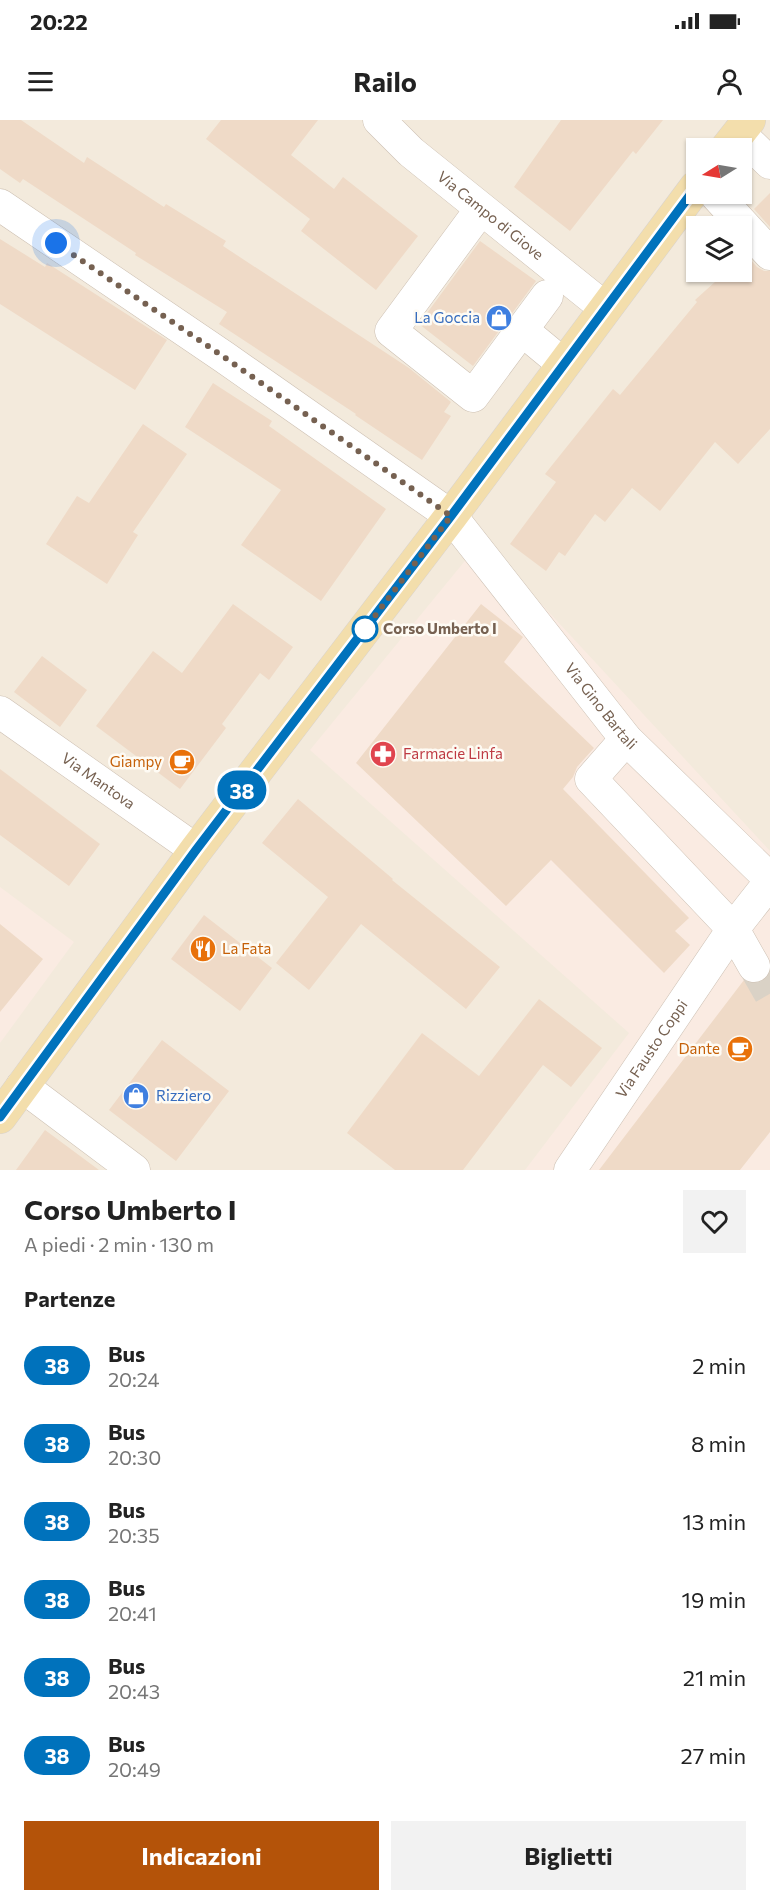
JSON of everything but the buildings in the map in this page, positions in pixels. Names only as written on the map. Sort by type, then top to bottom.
[{"type":"main road","points":[[0,1117],[196,850],[451,516],[686,201]]},
{"type":"street","name":"Via Campo di Giove","points":[[379,120],[411,152],[605,308]]},
{"type":"street","points":[[738,134],[770,163]]},
{"type":"street","points":[[724,204],[770,254]]},
{"type":"street","name":"Via Gino Bartali","points":[[0,205],[224,357],[451,516],[626,739],[770,881],[733,929]]},
{"type":"street","points":[[481,208],[391,331],[473,396],[547,296]]},
{"type":"street","points":[[522,330],[563,364]]},
{"type":"street","name":"Via Mantova","points":[[0,712],[196,850]]},
{"type":"street","points":[[626,739],[591,779],[733,929],[754,966]]},
{"type":"street","name":"Via Fausto Coppi","points":[[570,1170],[733,929]]},
{"type":"street","points":[[22,1086],[134,1170]]},
{"type":"shaded area","points":[[0,120],[770,120],[770,1170],[0,1170]]},
{"type":"shaded area","points":[[482,540],[770,851],[770,1170],[525,1170],[629,1033],[310,750]]},
{"type":"shaded area","points":[[0,887],[74,942],[0,1043]]},
{"type":"tunnel","points":[[754,966],[770,994]]},
{"type":"bus line","name":"38","points":[[0,1117],[196,850],[451,516],[686,200]]},
{"type":"place","name":"La Goccia","points":[[499,318]]},
{"type":"place","name":"Corso Umberto I","points":[[365,629]]},
{"type":"place","name":"Farmacie Linfa","points":[[383,754]]},
{"type":"place","name":"Giampy","points":[[182,762]]},
{"type":"place","name":"La Fata","points":[[203,949]]},
{"type":"place","name":"Dante","points":[[740,1049]]},
{"type":"place","name":"Rizziero","points":[[136,1096]]},
{"type":"route","points":[[56,243],[451,516],[365,629]]}]
